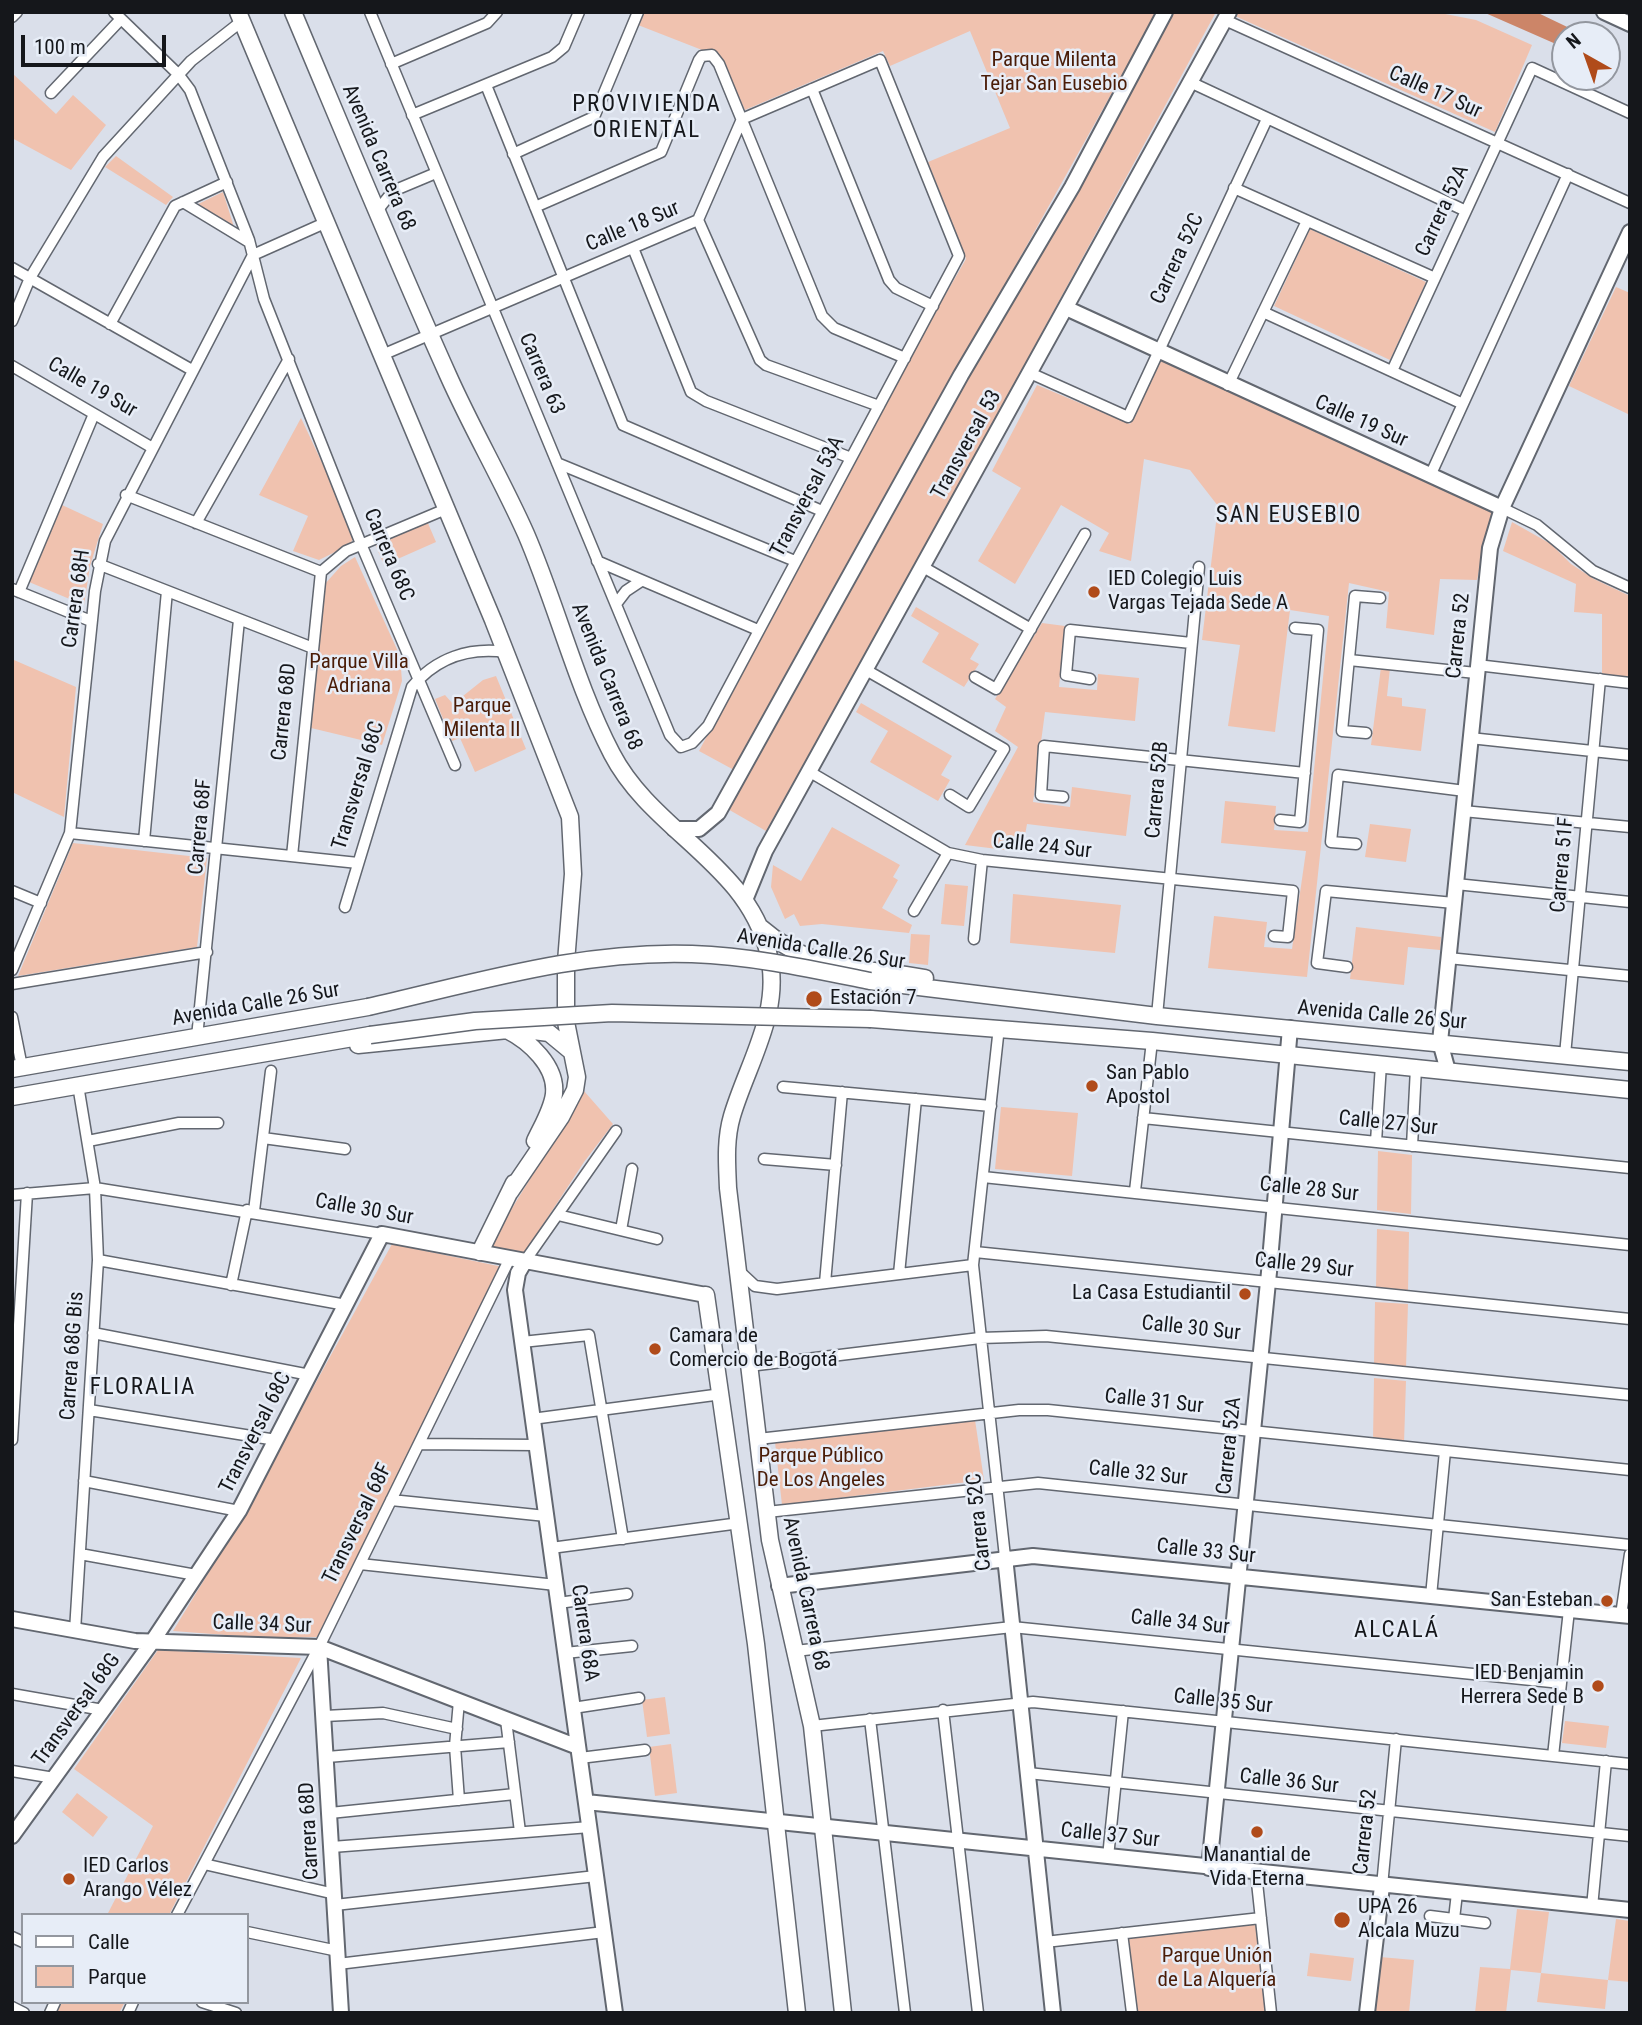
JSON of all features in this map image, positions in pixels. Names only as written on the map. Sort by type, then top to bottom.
[{"type":"main road","name":"Avenida Carrera 68","points":[[293,12],[430,334],[527,537],[602,733],[628,781],[674,829],[720,868],[745,900],[759,926],[769,955],[770,1005],[759,1046],[732,1118],[727,1145],[727,1188],[767,1512],[779,1586],[812,1726],[843,2013]]},
{"type":"main road","points":[[240,17],[568,806],[572,829],[573,874],[565,1002],[577,1077],[570,1104],[510,1192]]},
{"type":"main road","points":[[759,926],[790,951],[814,961],[904,974],[1058,1005]]},
{"type":"main road","name":"Avenida Calle 26 Sur","points":[[17,1068],[368,1007],[548,965],[648,954],[727,956],[870,981],[1058,1005],[1630,1062]]},
{"type":"main road","points":[[12,1097],[370,1035],[498,1019],[612,1013],[871,1019],[999,1027],[1630,1090]]},
{"type":"main road","points":[[279,1051],[504,1029],[549,1033],[572,1052]]},
{"type":"main road","points":[[480,1252],[548,1113],[554,1084],[550,1070],[536,1052],[522,1039],[504,1029]]},
{"type":"main road","points":[[706,1295],[740,1523],[797,2013]]},
{"type":"street","points":[[12,17],[17,12]]},
{"type":"street","name":"Carrera 63","points":[[370,12],[670,735],[681,747]]},
{"type":"street","points":[[391,64],[487,23],[497,12]]},
{"type":"street","points":[[412,115],[559,52],[579,12]]},
{"type":"street","points":[[513,154],[590,121],[597,114],[638,12]]},
{"type":"street","name":"Transversal 53","points":[[674,829],[699,829],[718,813],[954,387],[1072,187],[1166,12]]},
{"type":"street","points":[[1604,12],[1630,24]]},
{"type":"street","points":[[51,93],[117,16]]},
{"type":"street","name":"Carrera 68C","points":[[117,16],[178,74],[190,90],[249,242],[261,289],[361,544],[455,765]]},
{"type":"street","name":"Transversal 53","points":[[745,900],[753,876],[1227,16]]},
{"type":"street","name":"Calle 17 Sur","points":[[1227,16],[1630,202]]},
{"type":"street","points":[[12,321],[30,278],[103,157],[178,74],[240,17]]},
{"type":"street","points":[[535,207],[662,152],[702,56],[712,54],[716,58],[827,323],[905,358]]},
{"type":"street","name":"Transversal 53A","points":[[681,747],[692,743],[708,726],[959,256],[880,60],[812,89]]},
{"type":"street","name":"Carrera 52A","points":[[1392,371],[1532,68],[1630,113]]},
{"type":"street","points":[[1190,82],[1466,211]]},
{"type":"street","points":[[486,85],[623,425],[822,511]]},
{"type":"street","points":[[742,119],[812,89],[892,285],[933,306]]},
{"type":"street","name":"Calle 18 Sur","points":[[382,355],[698,220],[742,119]]},
{"type":"street","name":"Carrera 52C","points":[[1030,373],[1128,416],[1267,119]]},
{"type":"street","points":[[377,211],[393,191],[436,173]]},
{"type":"street","points":[[1430,476],[1568,174]]},
{"type":"street","points":[[110,324],[175,206],[227,182]]},
{"type":"street","points":[[1234,188],[1435,278]]},
{"type":"street","points":[[183,202],[249,242]]},
{"type":"street","points":[[698,220],[760,360],[766,365],[879,406]]},
{"type":"street","points":[[1228,385],[1307,221]]},
{"type":"street","points":[[253,255],[327,222]]},
{"type":"street","name":"Carrera 52","points":[[1448,1071],[1440,1042],[1490,548],[1502,508],[1630,232]]},
{"type":"street","points":[[633,248],[691,392],[706,401],[851,458]]},
{"type":"street","name":"Carrera 68H","points":[[12,970],[70,834],[98,564],[126,495],[253,255]]},
{"type":"street","points":[[12,268],[192,370]]},
{"type":"street","name":"Calle 19 Sur","points":[[1066,308],[1228,385],[1537,525],[1578,561],[1630,588]]},
{"type":"street","points":[[1263,312],[1463,404]]},
{"type":"street","points":[[196,523],[289,359]]},
{"type":"street","name":"Calle 19 Sur","points":[[12,366],[151,447]]},
{"type":"street","points":[[91,621],[15,590],[94,414]]},
{"type":"street","points":[[557,463],[795,561]]},
{"type":"street","points":[[126,495],[321,572],[338,557],[361,544],[446,509]]},
{"type":"street","points":[[975,677],[996,689],[1085,534]]},
{"type":"street","points":[[597,561],[758,630]]},
{"type":"street","points":[[98,564],[313,648]]},
{"type":"street","points":[[923,567],[1031,629]]},
{"type":"street","name":"Carrera 52B","points":[[1157,1016],[1199,567]]},
{"type":"street","name":"Carrera 68D","points":[[292,856],[321,572]]},
{"type":"street","points":[[615,604],[626,590],[641,581]]},
{"type":"street","points":[[144,841],[167,591]]},
{"type":"street","points":[[1366,733],[1342,731],[1355,596],[1380,598]]},
{"type":"street","name":"Carrera 68F","points":[[197,1037],[239,620]]},
{"type":"street","points":[[1280,820],[1300,822],[1318,630],[1295,628]]},
{"type":"street","points":[[1090,679],[1066,676],[1070,631],[1191,643]]},
{"type":"street","points":[[419,678],[438,663],[465,652],[506,652]]},
{"type":"street","points":[[1349,660],[1630,683]]},
{"type":"street","points":[[866,670],[1004,749],[969,807],[950,795]]},
{"type":"street","name":"Transversal 68C","points":[[345,907],[408,694],[419,678]]},
{"type":"street","name":"Carrera 51F","points":[[1564,1055],[1600,679]]},
{"type":"street","points":[[1470,738],[1630,755]]},
{"type":"street","points":[[1063,797],[1041,795],[1044,747],[1305,773]]},
{"type":"street","name":"Calle 24 Sur","points":[[810,772],[948,853],[982,860],[1293,891],[1288,937],[1274,936]]},
{"type":"street","points":[[1356,844],[1331,842],[1338,775],[1465,791]]},
{"type":"street","points":[[1463,811],[1630,827]]},
{"type":"street","points":[[70,834],[358,863]]},
{"type":"street","points":[[914,911],[948,853]]},
{"type":"street","points":[[974,939],[982,860]]},
{"type":"street","points":[[1456,884],[1630,902]]},
{"type":"street","points":[[12,891],[41,903]]},
{"type":"street","points":[[1347,967],[1318,963],[1326,891],[1454,903]]},
{"type":"street","points":[[12,984],[207,952]]},
{"type":"street","points":[[1448,958],[1630,976]]},
{"type":"street","points":[[12,1017],[17,1068]]},
{"type":"street","name":"Carrera 52C","points":[[999,1027],[973,1265],[1052,2013]]},
{"type":"street","name":"Carrera 52A","points":[[1209,1868],[1268,1282],[1290,1028]]},
{"type":"street","points":[[1135,1191],[1152,1041]]},
{"type":"street","points":[[1376,1142],[1381,1064]]},
{"type":"street","points":[[1412,1146],[1416,1068]]},
{"type":"street","points":[[231,1285],[250,1211],[271,1071]]},
{"type":"street","name":"Carrera 68G Bis","points":[[75,1631],[98,1260],[95,1188],[78,1085]]},
{"type":"street","points":[[783,1087],[991,1106]]},
{"type":"street","points":[[825,1283],[842,1093]]},
{"type":"street","points":[[899,1274],[916,1100]]},
{"type":"street","name":"Calle 27 Sur","points":[[1143,1118],[1630,1168]]},
{"type":"street","points":[[88,1141],[179,1123],[218,1123]]},
{"type":"street","points":[[525,1261],[615,1131]]},
{"type":"street","points":[[263,1138],[345,1149]]},
{"type":"street","points":[[764,1159],[836,1165]]},
{"type":"street","points":[[621,1230],[632,1169]]},
{"type":"street","name":"Calle 28 Sur","points":[[983,1177],[1630,1245]]},
{"type":"street","name":"Calle 30 Sur","points":[[12,1195],[95,1188],[382,1234],[706,1295]]},
{"type":"street","points":[[12,1440],[27,1193]]},
{"type":"street","points":[[558,1215],[657,1239]]},
{"type":"street","name":"Transversal 68C","points":[[152,1642],[239,1511],[382,1234]]},
{"type":"street","name":"Calle 29 Sur","points":[[975,1252],[1630,1319]]},
{"type":"street","name":"Transversal 68F","points":[[178,1913],[319,1647],[510,1258]]},
{"type":"street","points":[[98,1260],[346,1305]]},
{"type":"street","name":"Carrera 68A","points":[[525,1261],[515,1280],[522,1342],[615,2013]]},
{"type":"street","points":[[737,1268],[751,1284],[765,1289],[973,1265]]},
{"type":"street","points":[[93,1333],[310,1375]]},
{"type":"street","points":[[522,1342],[589,1335],[623,1539]]},
{"type":"street","name":"Calle 30 Sur","points":[[749,1366],[980,1338],[1062,1337],[1630,1395]]},
{"type":"street","points":[[533,1419],[722,1395]]},
{"type":"street","points":[[89,1410],[276,1440]]},
{"type":"street","name":"Calle 31 Sur","points":[[758,1439],[1048,1410],[1630,1470]]},
{"type":"street","points":[[419,1444],[536,1445]]},
{"type":"street","points":[[1431,1596],[1445,1451]]},
{"type":"street","points":[[84,1481],[239,1511]]},
{"type":"street","name":"Calle 32 Sur","points":[[767,1512],[1038,1483],[1630,1545]]},
{"type":"street","points":[[391,1500],[546,1516]]},
{"type":"street","points":[[551,1548],[740,1523]]},
{"type":"street","points":[[80,1554],[196,1576]]},
{"type":"street","points":[[1626,1616],[1630,1554]]},
{"type":"street","name":"Calle 33 Sur","points":[[779,1586],[1004,1557],[1033,1556],[1626,1616]]},
{"type":"street","points":[[360,1564],[556,1585]]},
{"type":"street","points":[[558,1603],[627,1594]]},
{"type":"street","points":[[1553,1756],[1569,1610]]},
{"type":"street","name":"Calle 34 Sur","points":[[12,1619],[152,1642],[319,1647],[506,1720],[579,1753]]},
{"type":"street","name":"Calle 34 Sur","points":[[795,1651],[1012,1627],[1561,1683]]},
{"type":"street","name":"Transversal 68G","points":[[12,1836],[152,1642]]},
{"type":"street","points":[[565,1653],[632,1646]]},
{"type":"street","name":"Carrera 68D","points":[[319,1647],[341,2013]]},
{"type":"street","points":[[12,1694],[103,1710]]},
{"type":"street","points":[[573,1707],[639,1698]]},
{"type":"street","points":[[459,1701],[455,1746],[459,1800]]},
{"type":"street","name":"Calle 35 Sur","points":[[812,1726],[1020,1701],[1630,1764]]},
{"type":"street","points":[[943,1710],[978,2013]]},
{"type":"street","points":[[1108,1857],[1123,1711]]},
{"type":"street","points":[[325,1716],[383,1713],[457,1729]]},
{"type":"street","points":[[870,1719],[905,2013]]},
{"type":"street","points":[[506,1720],[520,1832]]},
{"type":"street","name":"Carrera 52","points":[[1367,2013],[1396,1739]]},
{"type":"street","points":[[327,1757],[509,1742]]},
{"type":"street","points":[[579,1753],[645,1750]]},
{"type":"street","points":[[1592,1907],[1606,1761]]},
{"type":"street","points":[[12,1771],[54,1779]]},
{"type":"street","name":"Calle 36 Sur","points":[[1028,1773],[1630,1836]]},
{"type":"street","points":[[330,1813],[515,1794]]},
{"type":"street","name":"Calle 37 Sur","points":[[586,1802],[1630,1910]]},
{"type":"street","points":[[332,1847],[590,1827]]},
{"type":"street","points":[[204,1864],[335,1900],[596,1876]]},
{"type":"street","points":[[1256,1872],[1271,2013]]},
{"type":"street","points":[[1454,1919],[1457,1893]]},
{"type":"street","points":[[1430,1916],[1485,1923]]},
{"type":"street","points":[[1045,1942],[1261,1918]]},
{"type":"street","points":[[248,1932],[338,1957],[604,1932]]},
{"type":"street","points":[[1122,1933],[1132,2013]]},
{"type":"street","points":[[208,2004],[236,2013]]},
{"type":"street","points":[[12,2007],[24,2013]]},
{"type":"green space","name":"Parque Milenta Tejar San Eusebio","points":[[644,12],[1157,12],[734,770],[699,751],[910,356],[966,259],[928,162],[1010,128],[970,31],[890,66],[883,51],[745,110],[720,57],[638,25]]},
{"type":"green space","points":[[1171,12],[1216,12],[934,531],[766,831],[726,808],[904,488],[1097,153]]},
{"type":"green space","points":[[1237,12],[1435,12],[1476,20],[1532,45],[1495,132],[1235,16]]},
{"type":"green space","points":[[12,73],[56,114],[73,95],[106,125],[71,170],[12,138]]},
{"type":"green space","points":[[116,156],[173,197],[166,205],[105,167]]},
{"type":"green space","points":[[223,192],[234,227],[196,205]]},
{"type":"green space","points":[[1310,229],[1426,282],[1390,360],[1274,306]]},
{"type":"green space","points":[[1616,287],[1630,293],[1630,415],[1569,386]]},
{"type":"green space","points":[[1161,360],[1492,511],[1477,580],[1440,579],[1434,635],[1386,628],[1389,592],[1349,583],[1307,977],[1208,968],[1214,916],[1267,922],[1264,947],[1292,949],[1306,851],[1221,843],[1225,801],[1276,806],[1274,830],[1308,832],[1329,616],[1290,610],[1275,732],[1228,726],[1240,645],[1202,640],[1218,506],[1190,470],[1144,459],[1131,561],[1099,551],[1109,533],[1061,505],[1015,584],[978,561],[1021,488],[992,471],[1037,385],[1130,424]]},
{"type":"green space","points":[[301,418],[356,535],[349,545],[319,560],[293,551],[308,516],[259,495]]},
{"type":"green space","points":[[62,505],[103,524],[90,566],[84,605],[29,582]]},
{"type":"green space","points":[[427,521],[436,542],[384,565],[375,544]]},
{"type":"green space","points":[[1512,522],[1551,544],[1571,564],[1594,579],[1630,596],[1630,678],[1602,674],[1602,614],[1574,612],[1576,584],[1503,551]]},
{"type":"green space","name":"Parque Villa Adriana","points":[[355,557],[400,656],[402,681],[382,745],[311,728],[324,585],[341,566]]},
{"type":"green space","points":[[916,607],[979,644],[970,659],[979,664],[964,687],[922,662],[939,633],[911,616]]},
{"type":"green space","points":[[1042,623],[1065,626],[1059,687],[1097,690],[1098,674],[1139,678],[1135,721],[1045,712],[1033,802],[1070,807],[1072,787],[1131,795],[1126,836],[1027,824],[1022,852],[965,845],[1018,747],[995,731],[1006,707],[995,699]]},
{"type":"green space","points":[[14,660],[76,687],[64,817],[12,792]]},
{"type":"green space","points":[[1381,667],[1390,668],[1387,696],[1402,698],[1402,706],[1426,709],[1421,751],[1371,745]]},
{"type":"green space","name":"Parque Milenta II","points":[[496,676],[526,749],[475,772],[460,738],[452,741],[435,699],[445,695],[453,704],[483,680]]},
{"type":"green space","points":[[861,703],[952,756],[941,775],[950,780],[938,801],[870,762],[888,731],[856,712]]},
{"type":"green space","points":[[1370,824],[1411,829],[1406,862],[1365,857]]},
{"type":"green space","points":[[832,827],[900,865],[893,877],[898,880],[882,908],[912,925],[909,933],[822,924],[800,926],[794,914],[785,919],[771,887],[773,865],[801,881]]},
{"type":"green space","points":[[73,843],[207,858],[197,947],[18,976]]},
{"type":"green space","points":[[945,884],[968,886],[964,926],[941,924]]},
{"type":"green space","points":[[1013,894],[1121,905],[1115,953],[1010,943]]},
{"type":"green space","points":[[1356,927],[1441,937],[1440,950],[1408,947],[1404,985],[1350,979]]},
{"type":"green space","points":[[911,934],[930,935],[928,965],[909,963]]},
{"type":"green space","points":[[584,1091],[613,1124],[584,1162],[523,1255],[487,1249]]},
{"type":"green space","points":[[1001,1107],[1078,1113],[1072,1176],[995,1169]]},
{"type":"green space","points":[[1378,1151],[1412,1155],[1411,1214],[1377,1210]]},
{"type":"green space","points":[[1377,1229],[1409,1232],[1408,1292],[1376,1289]]},
{"type":"green space","points":[[392,1244],[503,1267],[317,1637],[266,1638],[173,1631],[237,1526]]},
{"type":"green space","points":[[1375,1302],[1408,1304],[1406,1367],[1374,1364]]},
{"type":"green space","points":[[1374,1378],[1406,1381],[1404,1443],[1373,1440]]},
{"type":"green space","name":"Parque Público De Los Angeles","points":[[975,1420],[984,1480],[782,1505],[775,1442]]},
{"type":"green space","points":[[158,1650],[301,1658],[170,1913],[108,1913],[153,1826],[74,1769]]},
{"type":"green space","points":[[665,1697],[670,1734],[647,1737],[642,1700]]},
{"type":"green space","points":[[1565,1721],[1609,1726],[1606,1748],[1562,1743]]},
{"type":"green space","points":[[671,1744],[677,1793],[655,1796],[649,1747]]},
{"type":"green space","points":[[77,1793],[108,1817],[93,1837],[62,1812]]},
{"type":"green space","points":[[1517,1909],[1549,1912],[1541,1973],[1511,1970],[1506,2013],[1475,2013],[1480,1967],[1510,1969]]},
{"type":"green space","points":[[1616,1919],[1630,1921],[1630,1982],[1608,1980]]},
{"type":"green space","name":"Parque Unión de La Alquería","points":[[1260,1920],[1270,2013],[1134,2013],[1124,1935]]},
{"type":"green space","points":[[1310,1953],[1354,1958],[1351,1981],[1307,1976]]},
{"type":"green space","points":[[1380,1957],[1414,1960],[1409,2013],[1374,2013]]},
{"type":"green space","points":[[1541,1973],[1608,1980],[1605,2009],[1537,2002]]},
{"type":"green space","points":[[61,2004],[124,2004],[119,2013],[57,2013]]},
{"type":"shaded area","points":[[1483,12],[1536,12],[1555,21],[1551,21],[1551,42]]},
{"type":"place","name":"IED Colegio Luis Vargas Tejada Sede A","points":[[1094,592]]},
{"type":"place","name":"Estación 7","points":[[814,999]]},
{"type":"place","name":"San Pablo Apostol","points":[[1092,1086]]},
{"type":"place","name":"La Casa Estudiantil","points":[[1245,1294]]},
{"type":"place","name":"Camara de Comercio de Bogotá","points":[[655,1349]]},
{"type":"place","name":"San Esteban","points":[[1607,1601]]},
{"type":"place","name":"IED Benjamin Herrera Sede B","points":[[1598,1686]]},
{"type":"place","name":"Manantial de Vida Eterna","points":[[1257,1832]]},
{"type":"place","name":"IED Carlos Arango Vélez","points":[[69,1879]]},
{"type":"place","name":"UPA 26 Alcala Muzu","points":[[1342,1920]]},
{"type":"district","name":"PROVIVIENDA ORIENTAL","points":[[647,118]]},
{"type":"district","name":"SAN EUSEBIO","points":[[1289,516]]},
{"type":"district","name":"FLORALIA","points":[[143,1388]]},
{"type":"district","name":"ALCALÁ","points":[[1397,1631]]}]
